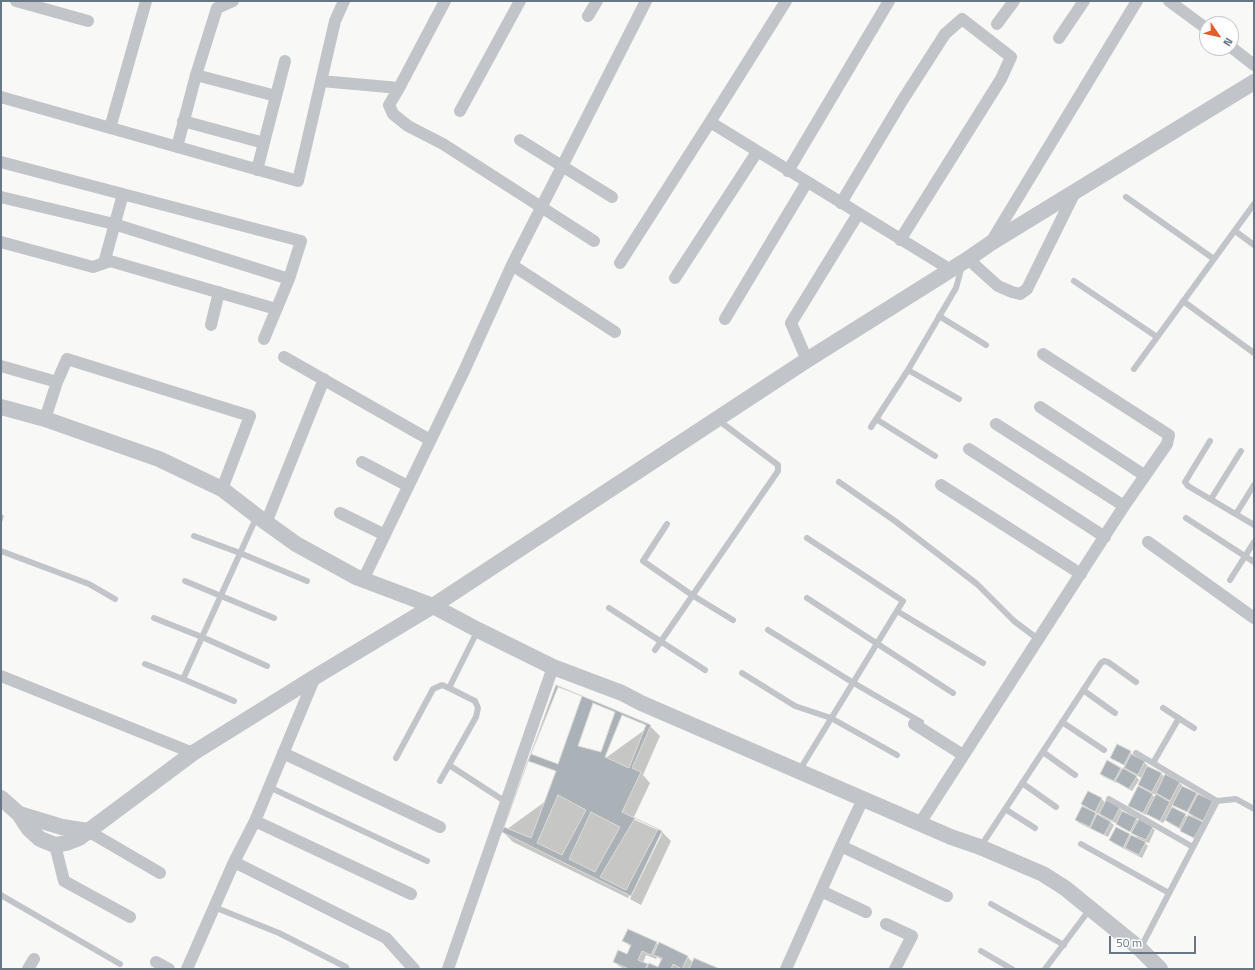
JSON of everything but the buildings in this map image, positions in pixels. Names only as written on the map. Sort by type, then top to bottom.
[{"type":"street","points":[[16,1],[88,21]]},
{"type":"street","points":[[110,128],[146,1]]},
{"type":"street","points":[[177,147],[216,8],[233,1]]},
{"type":"street","points":[[1,98],[298,181],[335,20],[344,1]]},
{"type":"street","points":[[445,1],[389,105],[393,114],[408,126],[443,144],[594,241]]},
{"type":"street","points":[[460,112],[520,1]]},
{"type":"street","points":[[588,16],[597,1]]},
{"type":"street","points":[[363,580],[464,372],[512,265],[646,1]]},
{"type":"street","points":[[620,263],[786,1]]},
{"type":"street","points":[[788,171],[889,1]]},
{"type":"street","points":[[997,24],[1014,1]]},
{"type":"street","points":[[1059,38],[1084,1]]},
{"type":"street","points":[[991,243],[1137,1]]},
{"type":"street","points":[[1170,1],[1199,23]]},
{"type":"street","points":[[841,203],[902,101],[945,34],[962,19],[1011,56],[1001,79],[900,240]]},
{"type":"street","points":[[1239,53],[1254,65]]},
{"type":"street","points":[[257,170],[285,61]]},
{"type":"street","points":[[196,75],[276,96]]},
{"type":"street","points":[[321,81],[399,88]]},
{"type":"street","points":[[1,798],[19,814],[29,829],[40,839],[55,845],[79,838],[193,753],[433,606],[807,360],[961,264],[991,243],[1254,82]]},
{"type":"street","points":[[184,121],[264,143]]},
{"type":"street","points":[[710,122],[900,240],[961,264],[998,286],[1020,294],[1027,289],[1075,192]]},
{"type":"street","points":[[520,140],[612,196]]},
{"type":"street","points":[[675,278],[757,152]]},
{"type":"street","points":[[1,162],[301,241],[288,279],[264,339]]},
{"type":"street","points":[[724,320],[807,182]]},
{"type":"street","points":[[104,263],[123,194]]},
{"type":"street","points":[[1,197],[114,224],[288,279]]},
{"type":"street","points":[[807,360],[791,323],[858,214]]},
{"type":"street","points":[[1,242],[93,267],[110,261],[276,309]]},
{"type":"street","points":[[512,265],[615,332]]},
{"type":"street","points":[[211,325],[219,292]]},
{"type":"street","points":[[920,823],[1144,475],[1167,444],[1169,435],[1043,354]]},
{"type":"street","points":[[284,357],[430,440]]},
{"type":"street","points":[[44,419],[67,359],[250,416],[222,489]]},
{"type":"street","points":[[1,366],[57,382]]},
{"type":"street","points":[[261,520],[324,379]]},
{"type":"street","points":[[1,407],[44,419],[159,460],[222,489],[261,520],[296,544],[363,580],[433,606],[553,667],[622,693],[641,703],[950,837],[980,847],[1043,874],[1065,888],[1140,949],[1160,969]]},
{"type":"street","points":[[1040,407],[1144,475]]},
{"type":"street","points":[[996,424],[1124,506]]},
{"type":"street","points":[[968,449],[1105,537]]},
{"type":"street","points":[[362,462],[408,486]]},
{"type":"street","points":[[941,485],[1081,574]]},
{"type":"street","points":[[340,513],[385,535]]},
{"type":"street","points":[[1148,542],[1254,618]]},
{"type":"street","points":[[448,969],[553,667]]},
{"type":"street","points":[[1,676],[193,753]]},
{"type":"street","points":[[187,969],[234,862],[255,821],[315,677]]},
{"type":"street","points":[[919,724],[963,755]]},
{"type":"street","points":[[284,753],[440,827]]},
{"type":"street","points":[[786,969],[863,799]]},
{"type":"street","points":[[19,814],[62,827],[88,831],[160,873]]},
{"type":"street","points":[[255,821],[412,894]]},
{"type":"street","points":[[55,845],[64,881],[130,917]]},
{"type":"street","points":[[841,846],[947,896]]},
{"type":"street","points":[[234,862],[386,938],[414,969]]},
{"type":"street","points":[[821,891],[866,912]]},
{"type":"street","points":[[886,924],[912,936],[895,969]]},
{"type":"street","points":[[156,962],[169,969]]},
{"type":"lane","points":[[1126,197],[1214,259]]},
{"type":"lane","points":[[1134,368],[1254,204]]},
{"type":"lane","points":[[1235,231],[1254,245]]},
{"type":"lane","points":[[871,428],[908,370],[956,288],[961,264]]},
{"type":"lane","points":[[1074,281],[1157,337]]},
{"type":"lane","points":[[1183,302],[1254,353]]},
{"type":"lane","points":[[939,316],[986,346]]},
{"type":"lane","points":[[908,370],[959,399]]},
{"type":"lane","points":[[876,418],[935,456]]},
{"type":"lane","points":[[655,650],[778,471],[778,465],[717,419]]},
{"type":"lane","points":[[1210,441],[1185,482],[1254,525]]},
{"type":"lane","points":[[1211,499],[1241,451]]},
{"type":"lane","points":[[840,482],[895,521],[977,584],[1014,621],[1038,639]]},
{"type":"lane","points":[[1236,514],[1254,486]]},
{"type":"lane","points":[[1186,518],[1254,562]]},
{"type":"lane","points":[[183,679],[240,553],[261,520]]},
{"type":"lane","points":[[666,524],[643,561],[692,595],[733,620]]},
{"type":"lane","points":[[194,536],[240,553],[307,581]]},
{"type":"lane","points":[[799,771],[852,682],[903,601],[807,538]]},
{"type":"lane","points":[[1230,580],[1254,542]]},
{"type":"lane","points":[[1,551],[89,584],[115,599]]},
{"type":"lane","points":[[185,581],[274,618]]},
{"type":"lane","points":[[807,598],[953,693]]},
{"type":"lane","points":[[609,608],[705,670]]},
{"type":"lane","points":[[897,610],[983,663]]},
{"type":"lane","points":[[154,618],[202,637],[267,666]]},
{"type":"lane","points":[[449,688],[478,630]]},
{"type":"lane","points":[[768,630],[919,724]]},
{"type":"lane","points":[[980,847],[1101,663],[1104,661],[1136,682]]},
{"type":"lane","points":[[145,664],[234,701]]},
{"type":"lane","points":[[742,673],[795,706],[831,718],[897,755]]},
{"type":"lane","points":[[396,758],[433,689],[442,685],[475,701],[478,708],[476,717],[440,781]]},
{"type":"lane","points":[[1083,690],[1115,713]]},
{"type":"lane","points":[[1163,708],[1194,728]]},
{"type":"lane","points":[[1153,763],[1179,718]]},
{"type":"lane","points":[[1062,722],[1104,750]]},
{"type":"lane","points":[[1043,752],[1075,774]]},
{"type":"lane","points":[[1136,753],[1217,801],[1236,799],[1254,809]]},
{"type":"lane","points":[[449,765],[506,802]]},
{"type":"lane","points":[[1022,783],[1056,807]]},
{"type":"lane","points":[[269,787],[427,861]]},
{"type":"lane","points":[[1109,799],[1193,847]]},
{"type":"lane","points":[[1140,949],[1217,801]]},
{"type":"lane","points":[[1005,809],[1035,828]]},
{"type":"lane","points":[[1081,844],[1169,893]]},
{"type":"lane","points":[[1,895],[120,964]]},
{"type":"lane","points":[[992,904],[1064,945]]},
{"type":"lane","points":[[214,907],[279,933],[346,967],[347,969]]},
{"type":"lane","points":[[1046,969],[1090,909]]},
{"type":"lane","points":[[981,951],[1012,969]]}]
